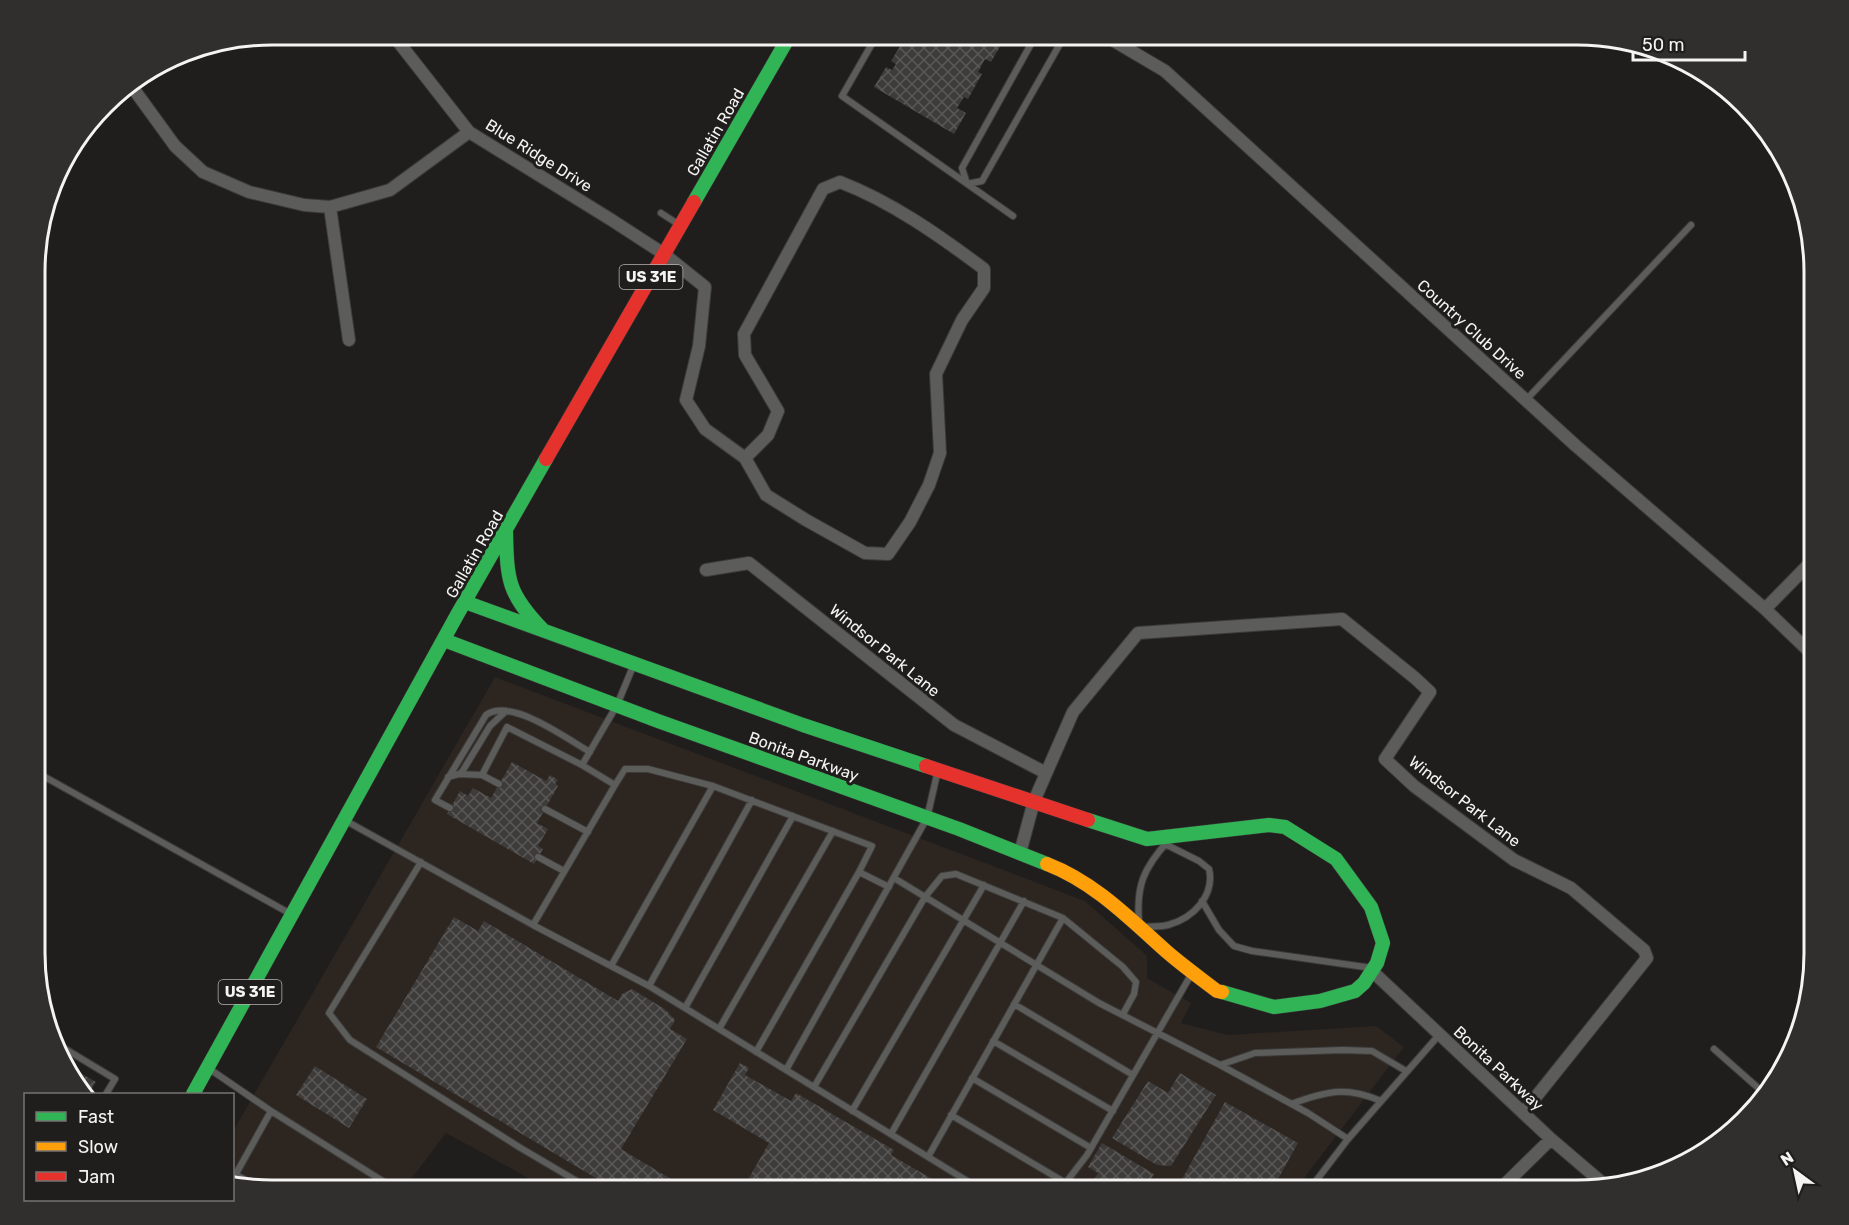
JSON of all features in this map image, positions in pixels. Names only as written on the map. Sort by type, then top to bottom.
[{"type":"street","name":"Blue Ridge Drive","points":[[402,45],[469,132],[610,219],[705,286],[699,346],[686,400],[705,429],[745,458]]},
{"type":"street","name":"Gallatin Road","points":[[194,1093],[444,639],[784,45]]},
{"type":"street","name":"Country Club Drive","points":[[1122,45],[1165,71],[1525,400],[1765,609],[1804,646]]},
{"type":"street","points":[[135,91],[175,146],[203,172],[249,192],[304,205],[330,207],[390,190],[469,132]]},
{"type":"street","points":[[840,182],[868,193],[957,248],[984,269],[984,288],[962,320],[936,374],[940,453],[933,475],[910,522],[888,554],[865,553],[766,495],[745,458],[768,435],[778,411],[745,355],[744,334],[823,189],[840,182]]},
{"type":"street","points":[[330,207],[349,340]]},
{"type":"street","points":[[506,532],[508,584],[523,610],[543,630]]},
{"type":"street","name":"Windsor Park Lane","points":[[706,570],[749,563],[954,726],[1046,773]]},
{"type":"street","points":[[1765,609],[1804,569]]},
{"type":"street","name":"Bonita Parkway","points":[[444,639],[1065,871],[1111,901],[1217,991],[1274,1007],[1320,1001],[1355,991],[1372,970],[1383,943],[1371,907],[1336,859],[1285,827],[1269,825],[1168,840],[1147,839],[803,725],[465,602]]},
{"type":"street","name":"Windsor Park Lane","points":[[1020,853],[1034,801],[1073,712],[1138,633],[1341,619],[1430,692],[1385,759],[1414,786],[1514,860],[1571,888],[1644,950],[1647,958],[1523,1113]]},
{"type":"street","name":"Bonita Parkway","points":[[1372,970],[1551,1139],[1598,1179]]},
{"type":"street","points":[[1509,1180],[1551,1139]]},
{"type":"lane","points":[[871,45],[842,96],[1013,216]]},
{"type":"lane","points":[[967,184],[962,168],[1030,45]]},
{"type":"lane","points":[[967,184],[982,181],[1059,45]]},
{"type":"lane","points":[[1130,50],[1132,45]]},
{"type":"lane","points":[[662,213],[681,226]]},
{"type":"lane","points":[[1525,400],[1691,225]]},
{"type":"lane","points":[[582,765],[616,705],[635,664]]},
{"type":"lane","points":[[450,808],[435,800],[486,715],[491,711],[523,714],[590,752]]},
{"type":"lane","points":[[459,774],[490,726],[506,711]]},
{"type":"lane","points":[[482,775],[507,727],[582,765],[615,785]]},
{"type":"lane","points":[[533,925],[625,769],[648,768],[713,786],[872,846],[756,1052]]},
{"type":"lane","points":[[786,1070],[927,818],[938,770]]},
{"type":"lane","points":[[448,777],[459,774],[482,775],[499,784]]},
{"type":"lane","points":[[45,777],[292,915]]},
{"type":"lane","points":[[611,966],[713,786]]},
{"type":"lane","points":[[649,986],[752,800]]},
{"type":"lane","points":[[545,810],[588,832]]},
{"type":"lane","points":[[685,1008],[792,816]]},
{"type":"lane","points":[[345,820],[533,925],[649,986],[966,1180]]},
{"type":"lane","points":[[719,1029],[833,831]]},
{"type":"lane","points":[[1168,840],[1209,869],[1211,881],[1206,897],[1202,901],[1194,912],[1180,921],[1166,926],[1140,927],[1137,900],[1142,879],[1151,860],[1168,840]]},
{"type":"lane","points":[[538,856],[564,871]]},
{"type":"lane","points":[[421,862],[329,1013],[350,1040],[575,1180]]},
{"type":"lane","points":[[859,872],[889,887]]},
{"type":"lane","points":[[814,1088],[925,897],[942,876],[956,874],[1063,918],[1123,967],[1136,982],[1134,994],[1123,1014]]},
{"type":"lane","points":[[894,878],[1099,1003],[1220,1065],[1348,1139]]},
{"type":"lane","points":[[852,1111],[984,885]]},
{"type":"lane","points":[[891,1134],[1024,901]]},
{"type":"lane","points":[[1202,901],[1219,930],[1234,946],[1252,951],[1372,970]]},
{"type":"lane","points":[[928,1157],[1063,918]]},
{"type":"lane","points":[[1068,1180],[1092,1148],[1193,972]]},
{"type":"lane","points":[[1014,1004],[1133,1075]]},
{"type":"lane","points":[[1317,1180],[1348,1139],[1439,1035]]},
{"type":"lane","points":[[993,1041],[1113,1111]]},
{"type":"lane","points":[[1714,1049],[1759,1089]]},
{"type":"lane","points":[[66,1050],[115,1079],[107,1093]]},
{"type":"lane","points":[[1220,1065],[1255,1053],[1343,1050],[1372,1051],[1406,1071]]},
{"type":"lane","points":[[208,1068],[271,1111],[381,1180]]},
{"type":"lane","points":[[972,1078],[1092,1148]]},
{"type":"lane","points":[[1291,1104],[1319,1094],[1340,1091],[1364,1094],[1381,1101]]},
{"type":"lane","points":[[235,1177],[271,1111]]},
{"type":"lane","points":[[951,1115],[1061,1180]]},
{"type":"shaded area","points":[[495,677],[1085,901],[1147,956],[1147,978],[1191,1003],[1181,1023],[1228,1035],[1376,1026],[1404,1047],[1303,1180],[532,1180],[446,1133],[411,1180],[257,1180],[234,1177],[234,1129]]},
{"type":"building","points":[[901,45],[1001,45],[991,62],[985,59],[978,72],[982,74],[968,99],[964,97],[957,108],[966,113],[954,134],[874,87],[886,67],[892,70],[896,64],[891,61]]},
{"type":"building","points":[[512,762],[546,781],[550,775],[558,780],[555,784],[558,786],[537,823],[548,829],[538,846],[543,849],[534,864],[447,814],[460,791],[468,796],[473,788],[491,798]]},
{"type":"building","points":[[454,917],[478,931],[484,921],[618,1001],[622,994],[632,989],[666,1010],[675,1020],[670,1029],[687,1039],[621,1149],[671,1179],[599,1180],[376,1047]]},
{"type":"building","points":[[740,1063],[749,1068],[745,1075],[791,1101],[796,1093],[894,1150],[891,1155],[934,1180],[748,1180],[769,1143],[713,1110]]},
{"type":"building","points":[[315,1066],[367,1099],[349,1128],[296,1095]]},
{"type":"building","points":[[79,1072],[96,1082],[91,1090]]},
{"type":"building","points":[[1180,1073],[1216,1095],[1171,1166],[1157,1165],[1112,1138],[1148,1081],[1168,1093]]},
{"type":"building","points":[[1225,1102],[1298,1143],[1278,1180],[1182,1180]]},
{"type":"building","points":[[1102,1143],[1154,1174],[1150,1180],[1093,1180],[1098,1173],[1088,1167]]},
{"type":"traffic: fast","points":[[694,202],[784,45]]},
{"type":"traffic: fast","points":[[194,1093],[457,615],[546,459]]},
{"type":"traffic: fast","points":[[506,532],[507,563],[512,586],[523,606],[543,630]]},
{"type":"traffic: fast","points":[[465,602],[803,725],[926,766]]},
{"type":"traffic: fast","points":[[444,640],[658,721],[959,829],[1047,864]]},
{"type":"traffic: fast","points":[[1088,820],[1147,839],[1269,825],[1285,827],[1336,859],[1371,907],[1383,943],[1377,963],[1364,983],[1355,991],[1320,1001],[1274,1007],[1222,992]]},
{"type":"traffic: slow","points":[[1047,864],[1096,891],[1178,961],[1217,991],[1222,992]]},
{"type":"traffic: jam","points":[[546,459],[694,202]]},
{"type":"traffic: jam","points":[[926,766],[1088,820]]}]
